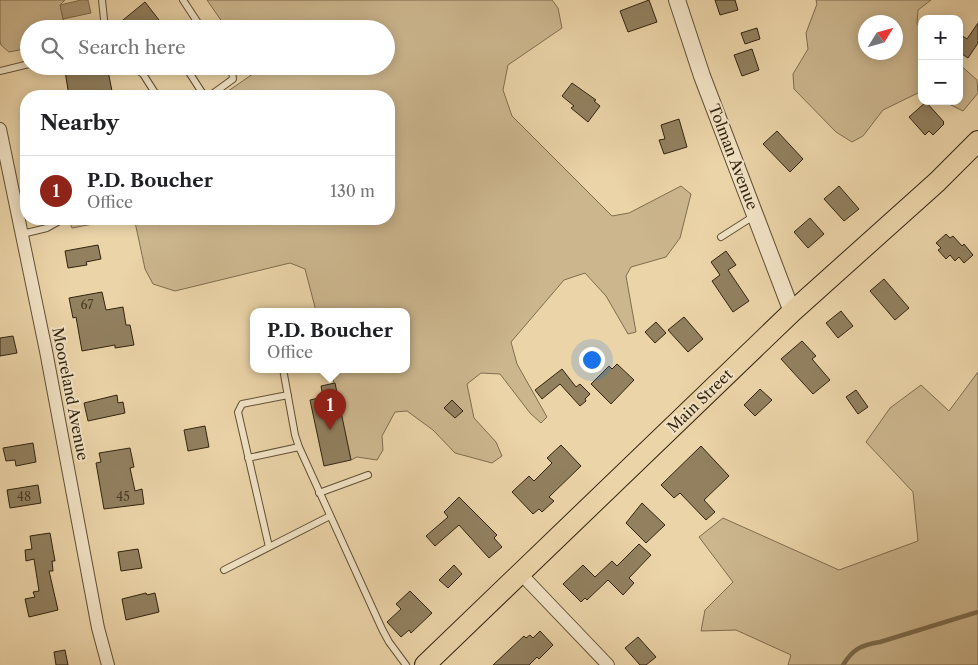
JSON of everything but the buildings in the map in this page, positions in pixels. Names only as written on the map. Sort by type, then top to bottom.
[{"type":"main road","name":"Main Street","points":[[425,665],[792,312],[937,182],[978,141]]},
{"type":"street","name":"Tolman Avenue","points":[[677,0],[702,76],[792,312]]},
{"type":"street","name":"Mooreland Avenue","points":[[0,129],[20,224]]},
{"type":"street","name":"Mooreland Avenue","points":[[20,225],[46,350],[98,628],[108,665]]},
{"type":"street","points":[[521,574],[608,665]]},
{"type":"lane","points":[[102,0],[104,20]]},
{"type":"lane","points":[[183,0],[194,20]]},
{"type":"lane","points":[[0,71],[20,66]]},
{"type":"lane","points":[[144,75],[153,90]]},
{"type":"lane","points":[[190,75],[200,90]]},
{"type":"lane","points":[[218,90],[233,79],[232,75]]},
{"type":"lane","points":[[721,237],[755,215]]},
{"type":"lane","points":[[22,234],[52,225]]},
{"type":"lane","points":[[284,373],[299,447],[388,642],[406,665]]},
{"type":"lane","points":[[269,547],[238,412],[242,404],[288,395]]},
{"type":"lane","points":[[248,458],[299,447]]},
{"type":"lane","points":[[319,493],[368,475]]},
{"type":"lane","points":[[224,570],[330,516]]},
{"type":"shaded area","points":[[0,0],[65,0],[60,5],[64,20],[20,20],[20,50],[9,52],[1,45]]},
{"type":"shaded area","points":[[88,0],[91,13],[63,19],[60,5]]},
{"type":"shaded area","points":[[207,0],[552,0],[558,8],[562,28],[508,65],[503,90],[512,116],[612,216],[629,213],[681,186],[691,194],[680,238],[666,257],[631,267],[626,276],[636,332],[628,334],[606,296],[585,273],[564,280],[511,342],[517,364],[547,417],[541,423],[530,413],[500,374],[481,373],[467,384],[474,418],[496,442],[502,456],[492,463],[455,453],[433,430],[407,411],[395,412],[382,436],[383,450],[377,460],[357,457],[351,460],[332,373],[410,373],[410,308],[315,308],[305,269],[290,263],[175,291],[153,284],[145,269],[136,225],[395,225],[395,90],[230,90],[251,75],[395,75],[395,20],[221,20]]},
{"type":"shaded area","points":[[816,0],[931,0],[918,10],[918,93],[883,110],[863,136],[852,142],[836,132],[794,89],[793,74],[808,49],[806,33],[817,4]]},
{"type":"shaded area","points":[[963,68],[977,80],[978,93],[963,111],[951,105],[963,105]]},
{"type":"shaded area","points":[[71,225],[88,225],[72,228]]},
{"type":"shaded area","points":[[978,372],[978,665],[788,665],[791,655],[736,630],[701,631],[705,610],[733,582],[699,537],[723,518],[839,570],[918,541],[913,492],[866,442],[890,408],[921,385],[949,411]]},
{"type":"waterway","points":[[843,665],[854,651],[863,646],[978,612]]},
{"type":"place","name":"P.D. Boucher","points":[[330,430]]}]
